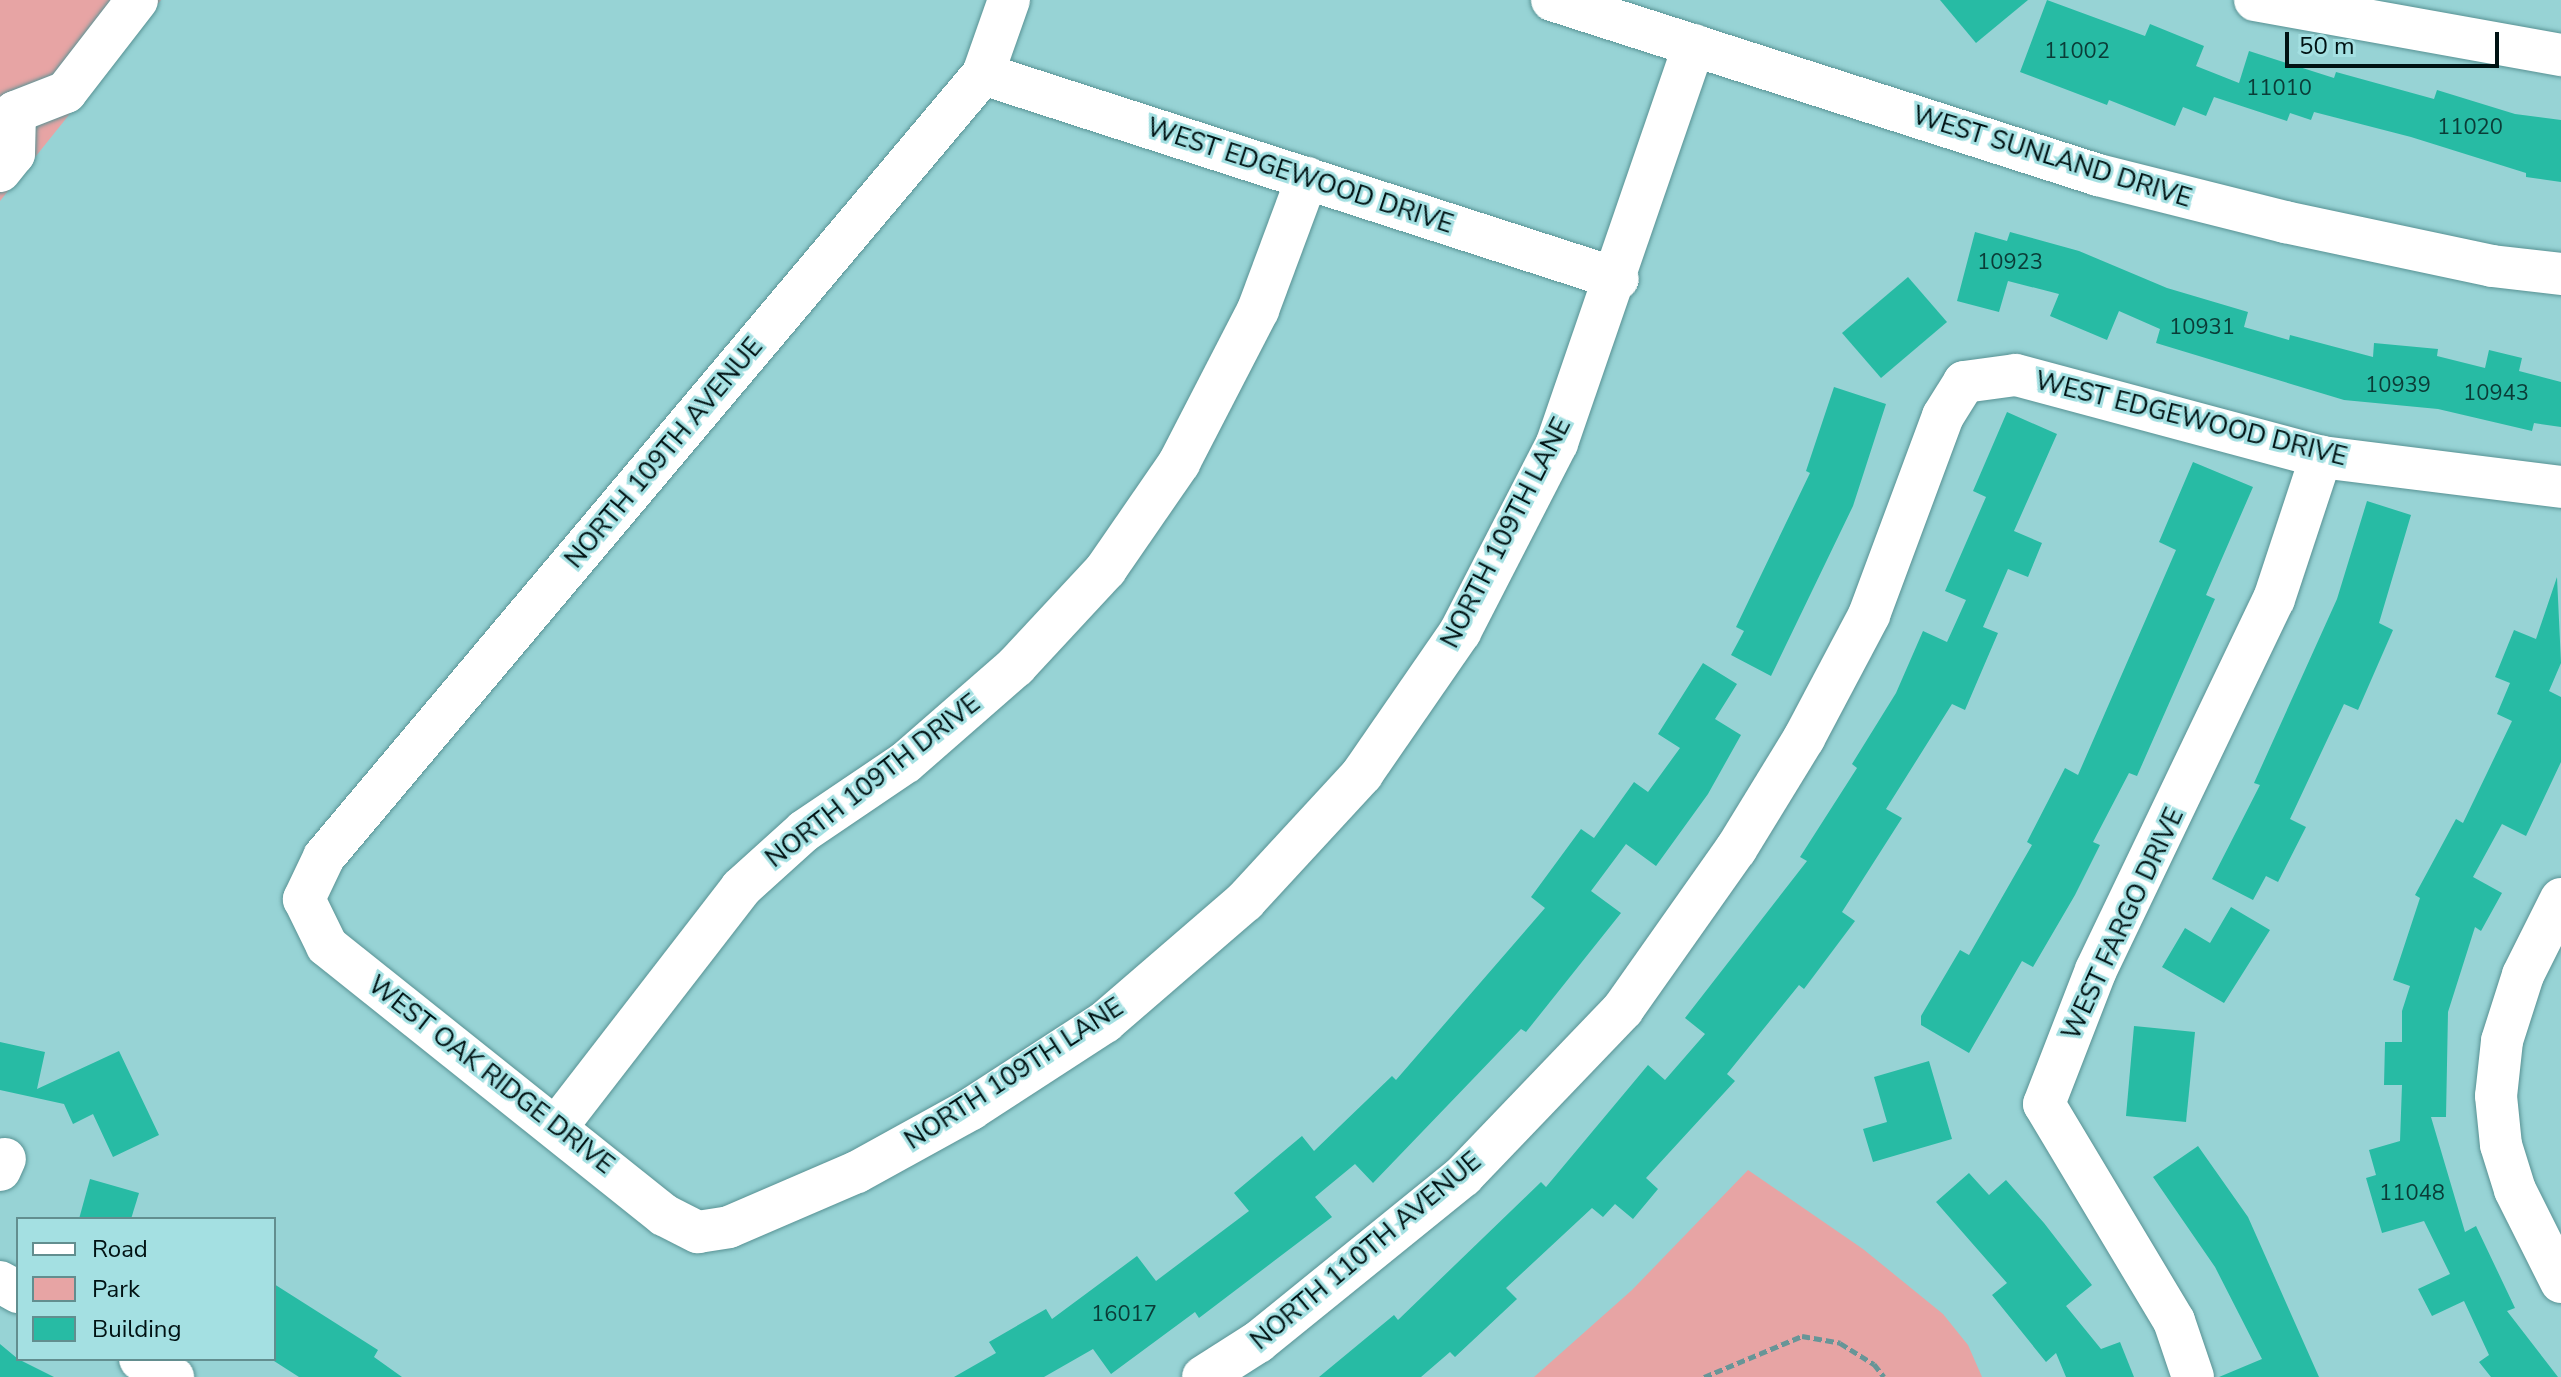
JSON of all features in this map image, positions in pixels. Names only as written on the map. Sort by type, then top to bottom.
[{"type":"street","points":[[0,171],[14,154],[15,112],[66,92],[137,0]]},
{"type":"street","name":"NORTH 109TH AVENUE","points":[[304,899],[324,857],[983,74],[1009,0]]},
{"type":"street","name":"WEST SUNLAND DRIVE","points":[[1552,0],[2098,175],[2285,222],[2492,266],[2561,274]]},
{"type":"street","points":[[2255,0],[2561,55]]},
{"type":"street","name":"NORTH 109TH LANE","points":[[698,1232],[729,1227],[857,1172],[971,1109],[1105,1022],[1245,901],[1362,774],[1460,632],[1557,443],[1618,279],[1694,45]]},
{"type":"street","name":"WEST EDGEWOOD DRIVE","points":[[983,74],[1618,279]]},
{"type":"street","name":"NORTH 109TH DRIVE","points":[[558,1125],[741,888],[804,831],[906,762],[1016,666],[1106,569],[1179,463],[1258,310],[1307,178]]},
{"type":"street","name":"WEST EDGEWOOD DRIVE","points":[[1964,382],[2016,375],[2321,457],[2561,487]]},
{"type":"street","name":"NORTH 110TH AVENUE","points":[[1203,1377],[1258,1342],[1463,1176],[1623,1009],[1736,849],[1804,738],[1869,615],[1943,416],[1964,382]]},
{"type":"street","name":"WEST FARGO DRIVE","points":[[2193,1377],[2174,1321],[2044,1104],[2096,970],[2274,599],[2321,457]]},
{"type":"street","name":"WEST OAK RIDGE DRIVE","points":[[304,899],[327,946],[558,1125],[664,1215],[698,1232]]},
{"type":"street","points":[[2561,899],[2523,975],[2502,1041],[2496,1096],[2501,1145],[2515,1190],[2561,1282]]},
{"type":"street","points":[[144,1361],[173,1377]]},
{"type":"path","points":[[1704,1377],[1802,1336],[1840,1343],[1874,1364],[1884,1377]]},
{"type":"green space","points":[[0,0],[161,0],[0,201]]},
{"type":"green space","points":[[1748,1170],[1863,1249],[1943,1314],[1968,1345],[1982,1377],[1534,1377],[1632,1290]]},
{"type":"building","points":[[1940,0],[2028,0],[1976,43]]},
{"type":"building","points":[[2047,0],[2145,36],[2150,24],[2204,46],[2196,66],[2239,83],[2249,51],[2334,78],[2336,72],[2434,99],[2437,90],[2515,114],[2561,120],[2561,182],[2526,177],[2526,173],[2411,137],[2314,112],[2311,120],[2290,113],[2287,121],[2214,97],[2206,116],[2183,107],[2175,126],[2109,100],[2107,105],[2020,72]]},
{"type":"building","points":[[1975,232],[2007,241],[2010,232],[2079,251],[2167,288],[2248,312],[2244,327],[2289,340],[2290,335],[2373,357],[2374,343],[2438,349],[2437,356],[2485,368],[2489,350],[2522,358],[2519,371],[2561,382],[2561,427],[2534,423],[2532,431],[2438,409],[2344,400],[2156,343],[2160,329],[2119,311],[2107,340],[2050,316],[2059,294],[2008,281],[1999,312],[1957,301]]},
{"type":"building","points":[[1908,277],[1947,322],[1881,378],[1842,333]]},
{"type":"building","points":[[1834,387],[1886,404],[1853,506],[1771,676],[1731,655],[1744,631],[1736,627],[1810,473],[1806,471]]},
{"type":"building","points":[[2007,412],[2057,434],[2014,531],[2042,543],[2028,577],[2008,569],[1983,627],[1998,633],[1965,710],[1952,704],[1886,809],[1902,818],[1842,912],[1855,921],[1804,989],[1799,985],[1727,1074],[1735,1081],[1646,1178],[1658,1189],[1633,1219],[1615,1204],[1603,1217],[1592,1208],[1506,1288],[1517,1299],[1455,1357],[1450,1352],[1421,1377],[1319,1377],[1394,1315],[1398,1320],[1541,1182],[1546,1187],[1648,1065],[1665,1080],[1705,1034],[1685,1018],[1807,861],[1800,857],[1857,768],[1852,764],[1896,693],[1923,631],[1947,642],[1966,600],[1945,591],[1986,497],[1973,491]]},
{"type":"building","points":[[2193,462],[2253,487],[2206,595],[2215,599],[2137,776],[2129,773],[2093,842],[2100,845],[2075,895],[2033,967],[2022,961],[1969,1053],[1921,1025],[1921,1016],[1960,950],[1969,955],[2032,845],[2027,842],[2065,768],[2078,775],[2176,550],[2159,542]]},
{"type":"building","points":[[2367,501],[2411,515],[2379,623],[2393,630],[2358,710],[2344,704],[2290,819],[2306,827],[2278,882],[2266,876],[2253,900],[2212,879],[2260,785],[2254,783],[2337,599]]},
{"type":"building","points":[[2557,577],[2561,663],[2549,691],[2561,697],[2561,762],[2526,836],[2502,824],[2473,877],[2502,893],[2481,931],[2475,927],[2448,1012],[2446,1117],[2431,1117],[2465,1232],[2476,1226],[2515,1308],[2507,1311],[2558,1377],[2491,1377],[2479,1362],[2489,1355],[2464,1301],[2432,1316],[2418,1289],[2450,1274],[2424,1221],[2382,1233],[2366,1178],[2376,1175],[2369,1150],[2400,1141],[2402,1085],[2384,1085],[2385,1042],[2402,1042],[2402,1011],[2410,986],[2393,980],[2420,898],[2415,895],[2456,819],[2463,823],[2512,721],[2497,714],[2510,683],[2495,677],[2514,630],[2536,639]]},
{"type":"building","points":[[1703,663],[1737,684],[1715,719],[1741,735],[1708,794],[1656,866],[1626,844],[1591,891],[1621,913],[1526,1032],[1521,1029],[1373,1183],[1355,1164],[1315,1197],[1332,1217],[1199,1318],[1195,1312],[1111,1374],[1093,1349],[1044,1377],[954,1377],[996,1353],[989,1342],[1046,1309],[1052,1319],[1137,1256],[1156,1281],[1249,1211],[1234,1193],[1302,1136],[1314,1151],[1392,1076],[1396,1080],[1545,908],[1531,897],[1581,829],[1594,838],[1634,782],[1648,792],[1680,748],[1658,734]]},
{"type":"building","points":[[2231,907],[2270,930],[2224,1003],[2162,967],[2185,928],[2210,943]]},
{"type":"building","points":[[2134,1026],[2195,1032],[2186,1122],[2126,1116]]},
{"type":"building","points":[[0,1042],[45,1052],[37,1089],[119,1051],[159,1135],[113,1157],[93,1114],[73,1124],[64,1104],[0,1090]]},
{"type":"building","points":[[1929,1061],[1952,1139],[1873,1162],[1863,1129],[1887,1122],[1874,1077]]},
{"type":"building","points":[[2198,1146],[2248,1217],[2319,1377],[2219,1377],[2262,1359],[2215,1267],[2153,1177]]},
{"type":"building","points":[[1969,1173],[1989,1195],[2006,1180],[2044,1223],[2092,1285],[2066,1306],[2101,1349],[2120,1342],[2134,1377],[2066,1377],[2056,1353],[2046,1362],[1992,1295],[2007,1283],[1936,1202]]},
{"type":"building","points":[[90,1179],[139,1193],[132,1217],[80,1217]]},
{"type":"building","points":[[276,1285],[378,1350],[374,1357],[402,1377],[299,1377],[274,1361]]},
{"type":"building","points":[[0,1344],[16,1357],[16,1361],[54,1377],[0,1377]]}]
